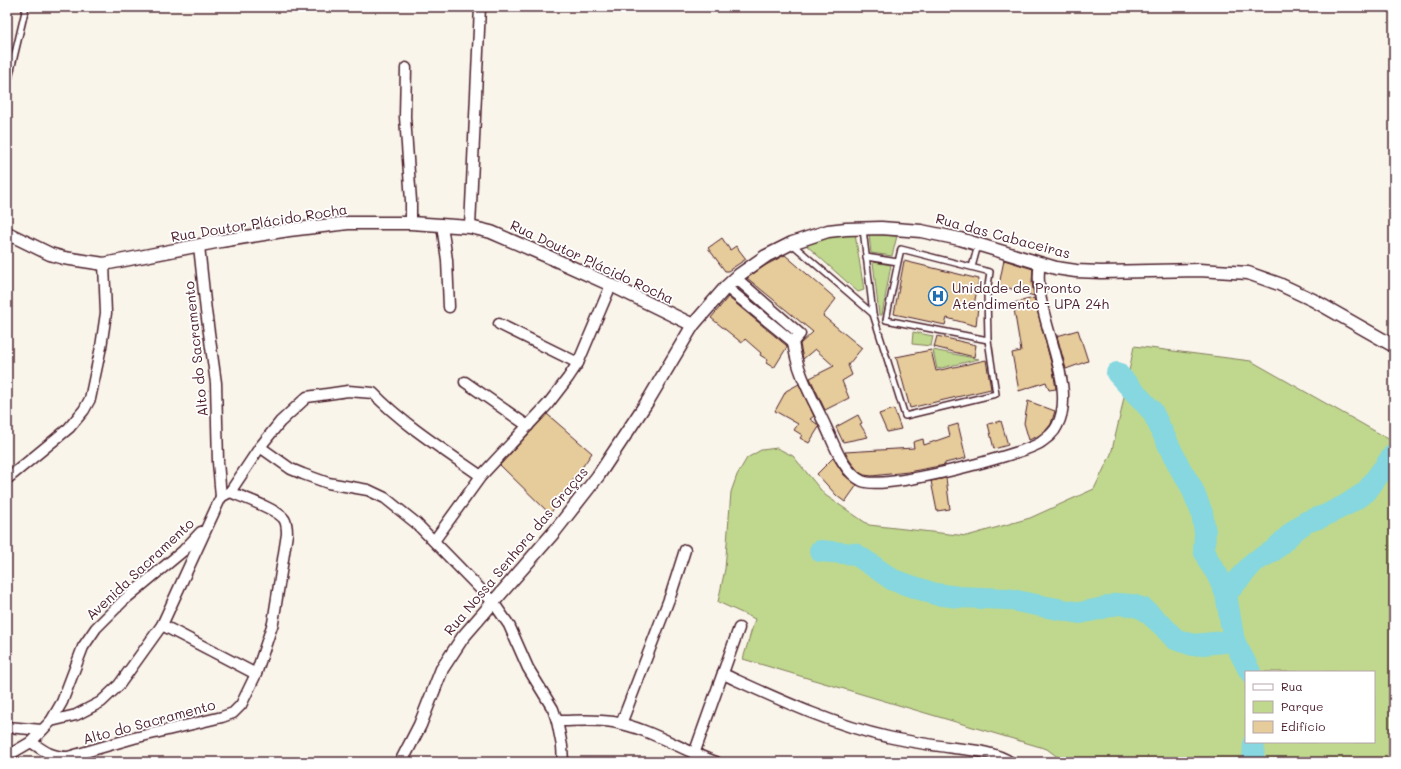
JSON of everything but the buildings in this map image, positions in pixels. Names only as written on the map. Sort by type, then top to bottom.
[{"type":"street","points":[[470,227],[480,7]]},
{"type":"street","points":[[406,68],[405,117],[411,201],[411,223]]},
{"type":"street","name":"Rua Doutor Plácido Rocha","points":[[7,233],[50,254],[64,258],[104,264],[289,230],[348,223],[411,223],[470,227],[491,232],[506,238],[612,285],[693,325]]},
{"type":"street","points":[[442,225],[447,260],[449,307]]},
{"type":"street","name":"Rua das Cabaceiras","points":[[693,325],[726,287],[766,256],[792,243],[828,231],[882,228],[921,230],[942,234],[1056,268],[1076,271],[1101,272],[1199,270],[1248,273],[1280,284],[1308,298],[1394,346]]},
{"type":"street","name":"Alto do Sacramento","points":[[31,742],[49,754],[58,757],[68,757],[134,738],[222,717],[233,713],[241,705],[256,674],[273,623],[287,534],[286,522],[283,517],[259,504],[225,495],[218,462],[216,383],[199,246]]},
{"type":"street","points":[[726,287],[794,342],[796,356],[802,376],[834,447],[855,477],[868,483],[890,483],[988,461],[1030,447],[1048,437],[1058,425],[1063,407],[1062,380],[1042,303],[1038,281],[1040,263]]},
{"type":"street","points":[[7,479],[69,428],[84,410],[90,399],[101,347],[106,313],[104,264]]},
{"type":"street","points":[[736,278],[800,334],[794,342]]},
{"type":"street","points":[[434,541],[481,476],[559,391],[578,363],[612,285]]},
{"type":"street","points":[[499,324],[578,363]]},
{"type":"street","name":"Rua Nossa Senhora das Graças","points":[[401,762],[420,725],[442,669],[463,636],[555,531],[598,476],[649,399],[693,325]]},
{"type":"street","points":[[465,382],[528,426]]},
{"type":"street","name":"Avenida Sacramento","points":[[51,721],[76,715],[101,702],[118,685],[162,625],[208,525],[225,495],[280,422],[307,396],[348,391],[373,393],[402,419],[481,476]]},
{"type":"street","points":[[260,447],[291,469],[303,474],[328,483],[368,490],[385,498],[416,523],[494,602],[509,625],[528,668],[548,701],[557,721],[562,746],[562,762]]},
{"type":"street","name":"Avenida Sacramento","points":[[7,756],[31,742],[51,721],[62,702],[83,647],[96,628],[124,600],[183,551],[208,525]]},
{"type":"street","points":[[621,724],[671,594],[685,550]]},
{"type":"street","points":[[162,625],[256,674]]},
{"type":"street","points":[[694,754],[739,628]]},
{"type":"street","points":[[722,674],[808,712],[887,737],[978,751],[1005,758],[1010,762]]},
{"type":"street","points":[[557,721],[598,720],[621,724],[656,735],[694,754],[716,762]]},
{"type":"street","points":[[7,727],[42,730]]},
{"type":"lane","points":[[7,87],[26,7]]},
{"type":"lane","points":[[863,228],[873,314],[905,416],[996,394],[988,340],[987,293],[990,272],[901,249],[886,320],[988,340]]},
{"type":"lane","points":[[792,243],[873,314]]},
{"type":"lane","points":[[972,267],[978,244]]},
{"type":"lane","points":[[866,256],[898,262]]},
{"type":"green space","points":[[855,234],[864,290],[858,292],[806,245],[823,238]]},
{"type":"green space","points":[[869,234],[897,236],[892,256],[871,253]]},
{"type":"green space","points":[[873,262],[891,265],[882,315],[879,315]]},
{"type":"green space","points":[[913,332],[933,336],[931,346],[912,344]]},
{"type":"green space","points":[[1134,346],[1251,361],[1394,442],[1394,762],[1064,762],[1047,749],[743,659],[755,619],[718,602],[725,569],[731,492],[737,475],[747,458],[761,450],[777,448],[793,456],[825,495],[869,525],[967,536],[1030,518],[1094,489],[1111,454]]},
{"type":"green space","points":[[933,350],[979,359],[937,369]]},
{"type":"waterway","points":[[1117,373],[1152,411],[1181,470],[1191,486],[1202,513],[1205,532],[1204,550],[1226,594],[1234,641],[1249,671]]},
{"type":"waterway","points":[[1226,594],[1254,562],[1273,551],[1295,530],[1306,522],[1324,516],[1346,505],[1366,492],[1394,454]]},
{"type":"waterway","points":[[820,551],[855,554],[893,580],[935,594],[959,597],[1007,599],[1080,613],[1117,604],[1132,605],[1144,609],[1175,639],[1193,645],[1234,641]]},
{"type":"waterway","points":[[1253,762],[1254,743]]},
{"type":"place","name":"Unidade de Pronto Atendimento - UPA 24h","points":[[938,296]]}]
